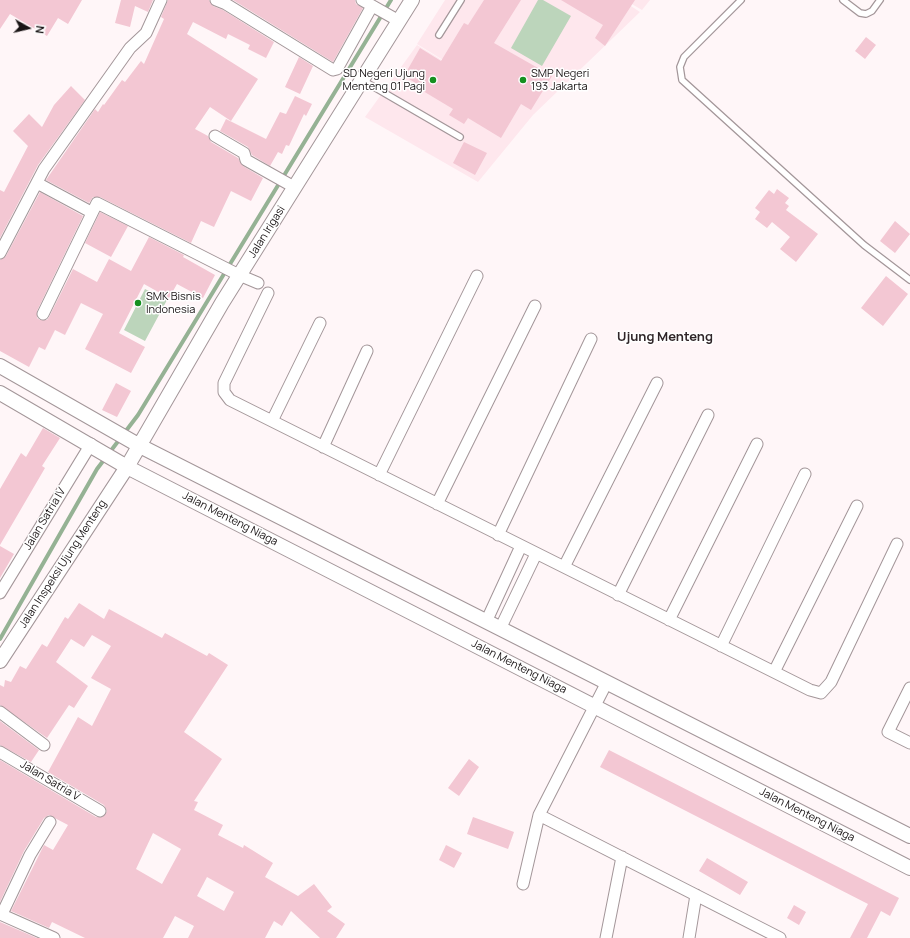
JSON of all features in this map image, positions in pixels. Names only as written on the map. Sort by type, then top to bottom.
[{"type":"street","points":[[0,253],[37,183],[55,153],[130,48],[146,33],[161,0]]},
{"type":"street","points":[[216,0],[226,4],[333,70],[337,69],[374,7]]},
{"type":"street","points":[[362,0],[395,19]]},
{"type":"street","name":"Jalan Irigasi","points":[[125,465],[200,340],[236,273],[289,184],[361,80],[395,19],[412,0]]},
{"type":"street","points":[[215,136],[244,153],[246,160],[289,184]]},
{"type":"street","points":[[37,183],[91,212]]},
{"type":"street","points":[[43,314],[91,212],[95,204],[98,203],[216,264],[258,283]]},
{"type":"street","points":[[379,475],[477,276]]},
{"type":"street","points":[[268,294],[224,383],[224,392],[230,400],[810,690],[821,693],[831,682],[897,544]]},
{"type":"street","points":[[437,504],[535,306]]},
{"type":"street","points":[[272,422],[320,323]]},
{"type":"street","points":[[498,535],[591,339]]},
{"type":"street","points":[[323,447],[367,352]]},
{"type":"street","points":[[0,366],[138,445],[910,836]]},
{"type":"street","points":[[564,568],[657,383]]},
{"type":"street","name":"Jalan Menteng Niaga","points":[[0,393],[125,465],[910,868]]},
{"type":"street","points":[[618,594],[708,415]]},
{"type":"street","points":[[669,620],[757,444]]},
{"type":"street","name":"Jalan Satria IV","points":[[0,594],[92,445]]},
{"type":"street","name":"Jalan Inspeksi Ujung Menteng","points":[[0,661],[125,465]]},
{"type":"street","points":[[721,646],[805,474]]},
{"type":"street","points":[[774,672],[857,506]]},
{"type":"street","points":[[486,622],[521,546]]},
{"type":"street","points":[[500,629],[536,554]]},
{"type":"street","points":[[523,884],[539,815],[606,682]]},
{"type":"street","points":[[910,688],[888,732],[910,743]]},
{"type":"street","points":[[0,712],[44,745]]},
{"type":"street","name":"Jalan Satria V","points":[[0,752],[100,811]]},
{"type":"street","points":[[539,815],[696,895],[766,935],[780,938]]},
{"type":"street","points":[[50,822],[30,855],[1,914],[54,938]]},
{"type":"street","points":[[606,938],[622,857]]},
{"type":"street","points":[[689,938],[696,895]]},
{"type":"lane","points":[[439,35],[460,0]]},
{"type":"lane","points":[[741,0],[684,56],[680,67],[682,80],[864,245],[910,280]]},
{"type":"lane","points":[[844,0],[860,13],[866,14],[872,11],[880,0]]},
{"type":"lane","points":[[361,80],[460,137]]},
{"type":"shaded area","points":[[445,0],[622,0],[640,12],[533,115],[478,182],[365,117],[417,45],[532,115],[417,44]]},
{"type":"shaded area","points":[[625,0],[650,0],[642,10]]},
{"type":"green space","points":[[538,0],[543,0],[571,16],[542,66],[511,48]]},
{"type":"green space","points":[[145,289],[167,300],[145,341],[124,330]]},
{"type":"building","points":[[0,0],[82,0],[68,24],[58,18],[47,36],[10,14],[0,29]]},
{"type":"building","points":[[121,0],[153,0],[148,12],[135,6],[130,27],[115,23]]},
{"type":"building","points":[[168,0],[209,0],[213,6],[223,10],[274,42],[266,58],[248,49],[250,45],[228,34],[226,39],[193,22],[187,34],[258,79],[231,121],[210,107],[195,129],[208,136],[211,142],[238,158],[243,166],[263,178],[251,201],[231,191],[214,227],[201,221],[191,243],[100,197],[93,197],[89,203],[46,180],[95,109],[98,112],[122,80],[125,82],[141,61],[144,64],[164,19],[161,17]]},
{"type":"building","points":[[233,0],[355,0],[356,4],[363,8],[333,62]]},
{"type":"building","points":[[484,0],[521,0],[494,43],[552,76],[531,110],[521,104],[501,138],[468,118],[464,124],[449,115],[453,109],[423,91],[424,88],[404,76],[420,48],[441,61],[464,23],[468,25]]},
{"type":"building","points":[[561,0],[635,0],[605,46],[595,38],[603,25]]},
{"type":"building","points":[[866,37],[876,45],[865,59],[855,51]]},
{"type":"building","points":[[299,57],[313,66],[300,94],[285,87]]},
{"type":"building","points":[[71,86],[85,100],[38,165],[0,238],[0,190],[4,192],[28,146],[13,131],[29,114],[42,127],[54,105]]},
{"type":"building","points":[[295,96],[312,104],[306,116],[304,114],[289,146],[286,145],[282,154],[278,152],[270,166],[252,155],[248,147],[220,131],[226,119],[266,139],[280,112],[286,114]]},
{"type":"building","points":[[464,142],[487,153],[475,175],[453,163]]},
{"type":"building","points":[[777,189],[789,198],[785,203],[789,206],[786,210],[818,234],[796,262],[780,249],[790,237],[772,222],[767,228],[755,219],[760,212],[755,208],[769,190],[774,194]]},
{"type":"building","points":[[40,192],[83,216],[37,311],[37,318],[40,320],[47,320],[49,317],[73,269],[97,282],[109,259],[131,271],[149,237],[184,255],[183,257],[215,275],[203,298],[177,284],[169,298],[144,284],[119,333],[145,347],[131,373],[85,349],[103,314],[81,303],[65,335],[55,330],[45,350],[39,347],[29,367],[0,351],[0,260],[6,256]]},
{"type":"building","points":[[100,212],[128,226],[111,257],[85,243]]},
{"type":"building","points":[[895,221],[910,234],[895,253],[880,241]]},
{"type":"building","points":[[886,276],[908,294],[883,326],[861,308]]},
{"type":"building","points":[[116,383],[131,391],[117,417],[102,410]]},
{"type":"building","points":[[43,428],[60,438],[42,466],[45,468],[0,545],[0,489],[21,453],[26,457]]},
{"type":"building","points":[[0,546],[14,554],[0,578]]},
{"type":"building","points":[[79,603],[104,619],[109,609],[162,638],[165,633],[207,656],[209,653],[228,665],[184,732],[222,759],[194,801],[198,802],[194,810],[223,825],[218,835],[243,848],[244,845],[273,863],[265,877],[298,896],[314,884],[332,907],[327,911],[345,924],[336,938],[320,938],[291,911],[282,926],[274,921],[265,938],[188,938],[194,926],[175,916],[163,938],[85,938],[52,922],[49,928],[11,911],[44,845],[53,850],[68,825],[49,815],[44,818],[24,851],[0,902],[0,760],[96,817],[103,817],[107,811],[104,805],[48,772],[78,717],[92,726],[111,689],[91,678],[111,646],[92,635],[84,647],[71,639],[56,662],[88,686],[74,708],[69,705],[47,738],[0,705],[0,685],[4,687],[5,680],[11,682],[20,666],[26,669],[42,644],[47,647],[65,617],[68,619]],"holes":[[[153,833],[181,849],[162,884],[136,869]],[[207,877],[234,892],[224,911],[197,896]]]},
{"type":"building","points":[[0,721],[39,750],[31,762],[0,745]]},
{"type":"building","points":[[609,750],[899,898],[890,916],[881,911],[867,938],[850,938],[868,904],[600,767]]},
{"type":"building","points":[[469,759],[479,767],[459,796],[448,788]]},
{"type":"building","points":[[473,817],[514,832],[508,849],[467,834]]},
{"type":"building","points":[[446,845],[462,853],[454,868],[439,860]]},
{"type":"building","points":[[707,858],[748,882],[740,895],[699,871]]},
{"type":"building","points":[[794,905],[806,912],[799,925],[787,918]]},
{"type":"building","points":[[0,922],[37,938],[0,938]]},
{"type":"waterway","points":[[0,639],[97,469],[138,415],[391,0]]},
{"type":"place","name":"SD Negeri Ujung Menteng 01 Pagi","points":[[433,80]]},
{"type":"place","name":"SMP Negeri 193 Jakarta","points":[[523,80]]},
{"type":"place","name":"SMK Bisnis Indonesia","points":[[138,303]]},
{"type":"district","name":"Ujung Menteng","points":[[665,337]]}]
